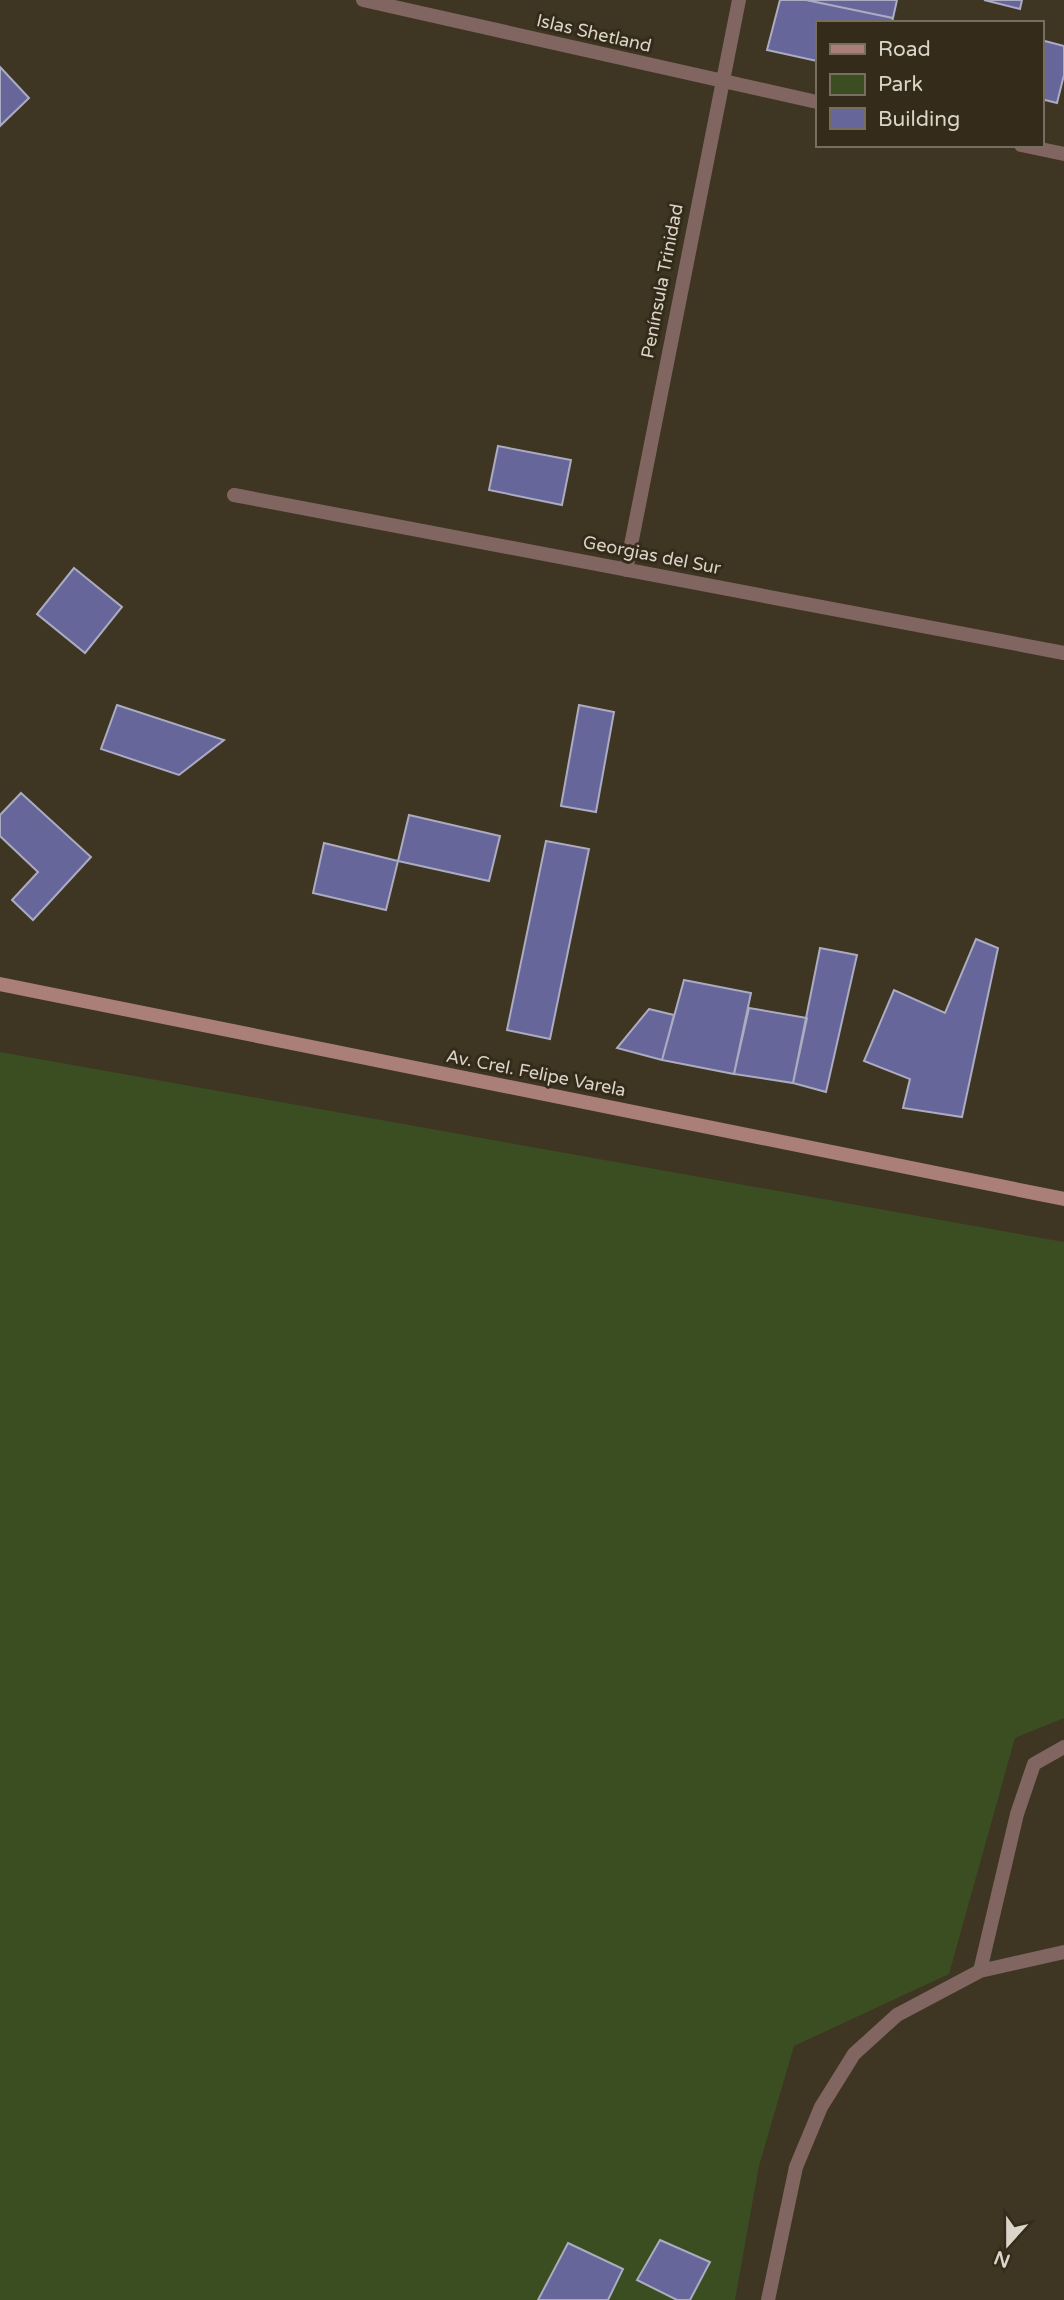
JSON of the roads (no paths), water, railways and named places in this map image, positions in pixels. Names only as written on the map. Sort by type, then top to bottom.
[{"type":"main road","name":"Av. Crel. Felipe Varela","points":[[0,984],[1064,1199]]},
{"type":"street","name":"Islas Shetland","points":[[363,0],[816,102]]},
{"type":"street","name":"Península Trinidad","points":[[626,570],[739,0]]},
{"type":"street","points":[[1031,147],[1064,154]]},
{"type":"street","name":"Georgias del Sur","points":[[234,495],[1064,653]]},
{"type":"street","points":[[980,1971],[1017,1814],[1034,1764],[1064,1747]]},
{"type":"street","points":[[768,2300],[796,2167],[821,2107],[854,2054],[897,2015],[980,1971],[1064,1952]]}]
